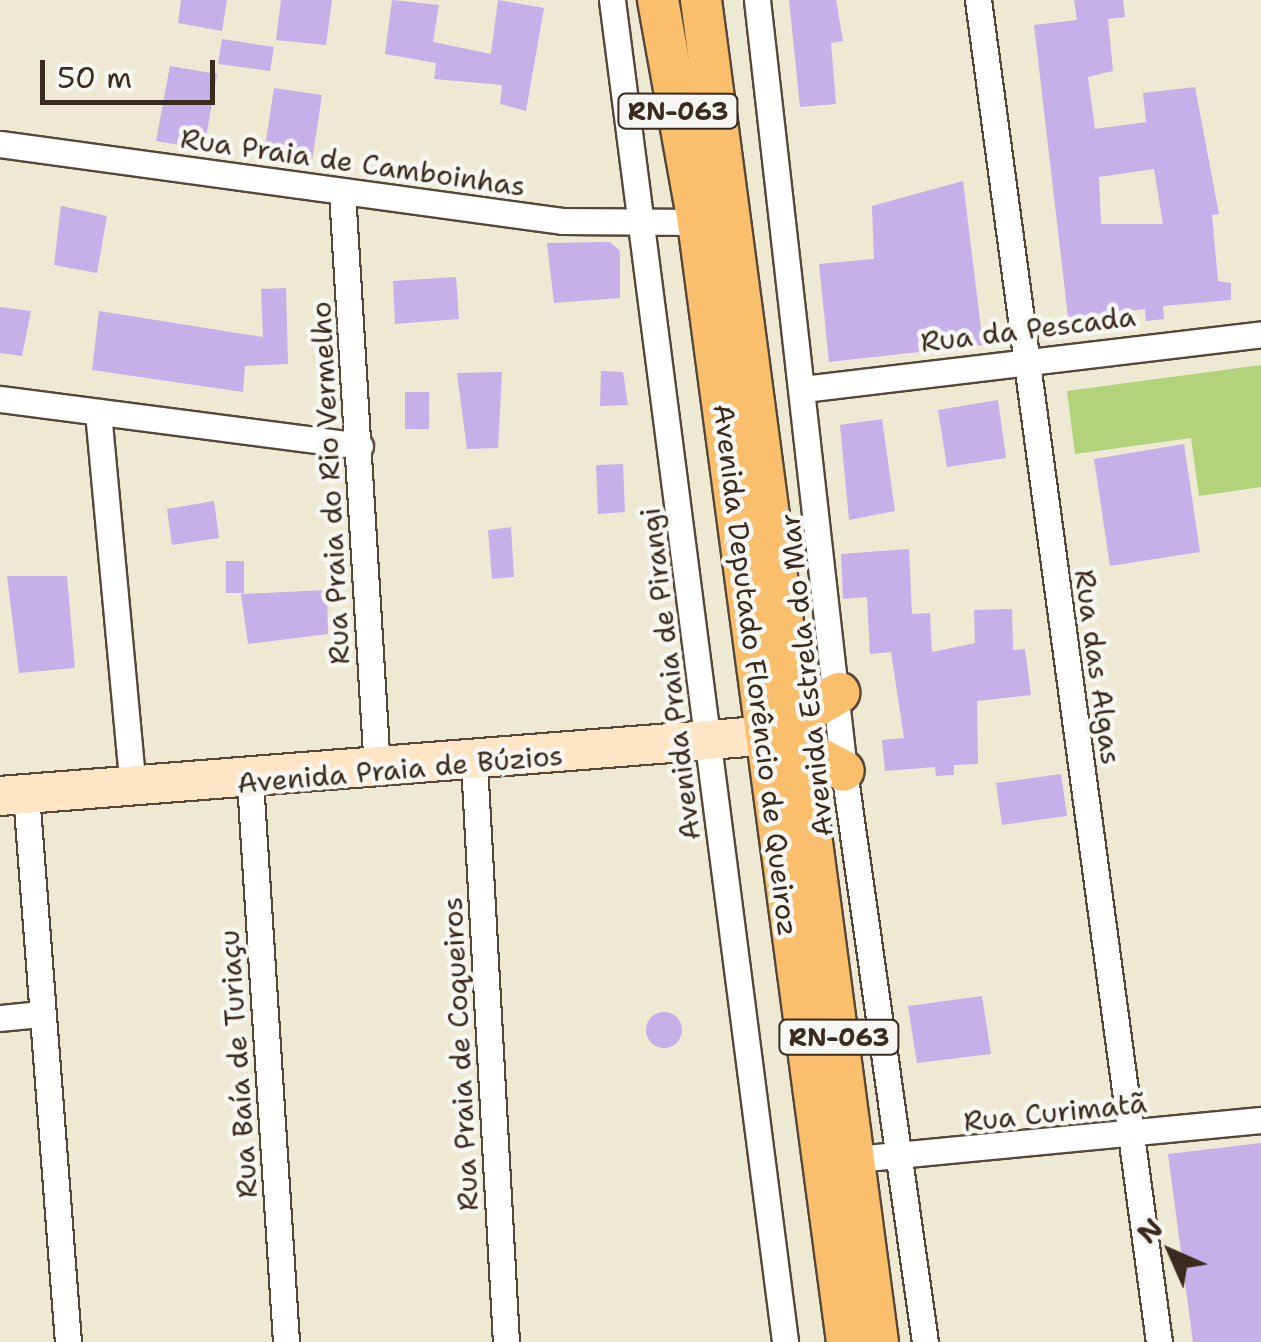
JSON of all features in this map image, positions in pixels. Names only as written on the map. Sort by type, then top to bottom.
[{"type":"main road","name":"Avenida Deputado Florêncio de Queiroz","points":[[658,0],[791,733],[847,1342]]},
{"type":"main road","name":"Avenida Deputado Florêncio de Queiroz","points":[[701,0],[791,733],[855,1159],[878,1342]]},
{"type":"main road","points":[[839,693],[791,733],[844,770]]},
{"type":"main road","name":"Avenida Praia de Búzios","points":[[13,795],[250,782],[791,733]]},
{"type":"street","name":"Avenida Praia de Pirangi","points":[[612,0],[648,226],[706,743],[785,1342]]},
{"type":"street","name":"Avenida Estrela do Mar","points":[[757,0],[839,693],[844,770],[926,1342]]},
{"type":"street","name":"Rua das Algas","points":[[978,0],[1159,1342]]},
{"type":"street","name":"Rua Praia de Camboinhas","points":[[0,144],[342,192],[648,226],[698,222]]},
{"type":"street","name":"Rua Praia do Rio Vermelho","points":[[342,192],[377,770]]},
{"type":"street","name":"Rua da Pescada","points":[[803,389],[1025,358],[1261,334]]},
{"type":"street","points":[[0,399],[360,446]]},
{"type":"street","points":[[98,412],[133,787]]},
{"type":"street","name":"Rua Praia de Coqueiros","points":[[474,763],[506,1342]]},
{"type":"street","name":"Rua Baía de Turiaçu","points":[[250,782],[286,1342]]},
{"type":"street","points":[[13,795],[41,1014],[68,1342]]},
{"type":"street","points":[[0,1018],[41,1014]]},
{"type":"street","name":"Rua Curimatã","points":[[855,1159],[902,1158],[1261,1120]]},
{"type":"green space","points":[[1261,365],[1261,487],[1199,496],[1191,438],[1075,454],[1067,391]]},
{"type":"building","points":[[181,0],[227,0],[222,31],[178,23]]},
{"type":"building","points":[[281,0],[332,0],[326,45],[276,40]]},
{"type":"building","points":[[392,0],[439,5],[433,42],[491,54],[498,0],[544,8],[526,111],[500,104],[502,85],[434,79],[436,63],[385,54]]},
{"type":"building","points":[[789,0],[836,0],[843,41],[831,43],[836,104],[800,107]]},
{"type":"building","points":[[1074,0],[1123,0],[1125,17],[1108,19],[1113,71],[1088,77],[1095,129],[1146,122],[1143,93],[1195,87],[1219,214],[1212,215],[1218,281],[1231,283],[1231,300],[1163,306],[1164,319],[1146,321],[1145,309],[1068,317],[1034,25],[1077,20]],"holes":[[[1154,169],[1163,224],[1101,224],[1099,177]]]},
{"type":"building","points":[[222,39],[274,47],[270,71],[218,64]]},
{"type":"building","points":[[170,66],[217,74],[204,149],[156,141]]},
{"type":"building","points":[[274,88],[322,95],[312,161],[264,154]]},
{"type":"building","points":[[963,181],[983,345],[829,362],[819,264],[874,259],[872,206]]},
{"type":"building","points":[[61,206],[107,216],[97,273],[54,265]]},
{"type":"building","points":[[610,242],[620,251],[620,298],[554,303],[547,243]]},
{"type":"building","points":[[456,277],[459,319],[395,324],[393,281]]},
{"type":"building","points":[[286,288],[288,364],[245,366],[243,392],[92,370],[99,311],[263,337],[261,289]]},
{"type":"building","points":[[0,307],[31,311],[22,356],[0,353]]},
{"type":"building","points":[[601,371],[623,372],[628,405],[600,406]]},
{"type":"building","points":[[502,372],[498,448],[467,449],[457,373]]},
{"type":"building","points":[[405,392],[429,392],[429,429],[405,429]]},
{"type":"building","points":[[998,400],[1006,458],[947,467],[938,410]]},
{"type":"building","points":[[882,419],[895,511],[849,520],[840,425]]},
{"type":"building","points":[[1184,444],[1200,552],[1110,566],[1094,459]]},
{"type":"building","points":[[623,464],[625,512],[598,514],[596,465]]},
{"type":"building","points":[[214,501],[219,538],[172,545],[167,509]]},
{"type":"building","points":[[511,527],[514,577],[492,579],[488,530]]},
{"type":"building","points":[[909,549],[912,614],[930,613],[932,652],[975,643],[974,610],[1012,609],[1013,650],[1025,649],[1031,695],[977,701],[978,764],[954,765],[954,775],[936,776],[935,767],[885,771],[882,740],[904,738],[891,652],[870,654],[867,597],[843,599],[841,554]]},
{"type":"building","points":[[226,561],[244,561],[244,593],[226,593]]},
{"type":"building","points":[[7,576],[67,576],[75,668],[19,673]]},
{"type":"building","points":[[327,590],[328,634],[248,644],[241,594]]},
{"type":"building","points":[[1061,774],[1067,816],[1002,825],[996,783]]},
{"type":"building","points":[[982,996],[991,1054],[917,1063],[908,1006]]},
{"type":"building","points":[[664,1012],[677,1017],[682,1030],[677,1043],[664,1048],[651,1043],[646,1030],[651,1017]]},
{"type":"building","points":[[1261,1143],[1261,1342],[1193,1342],[1168,1154]]}]
